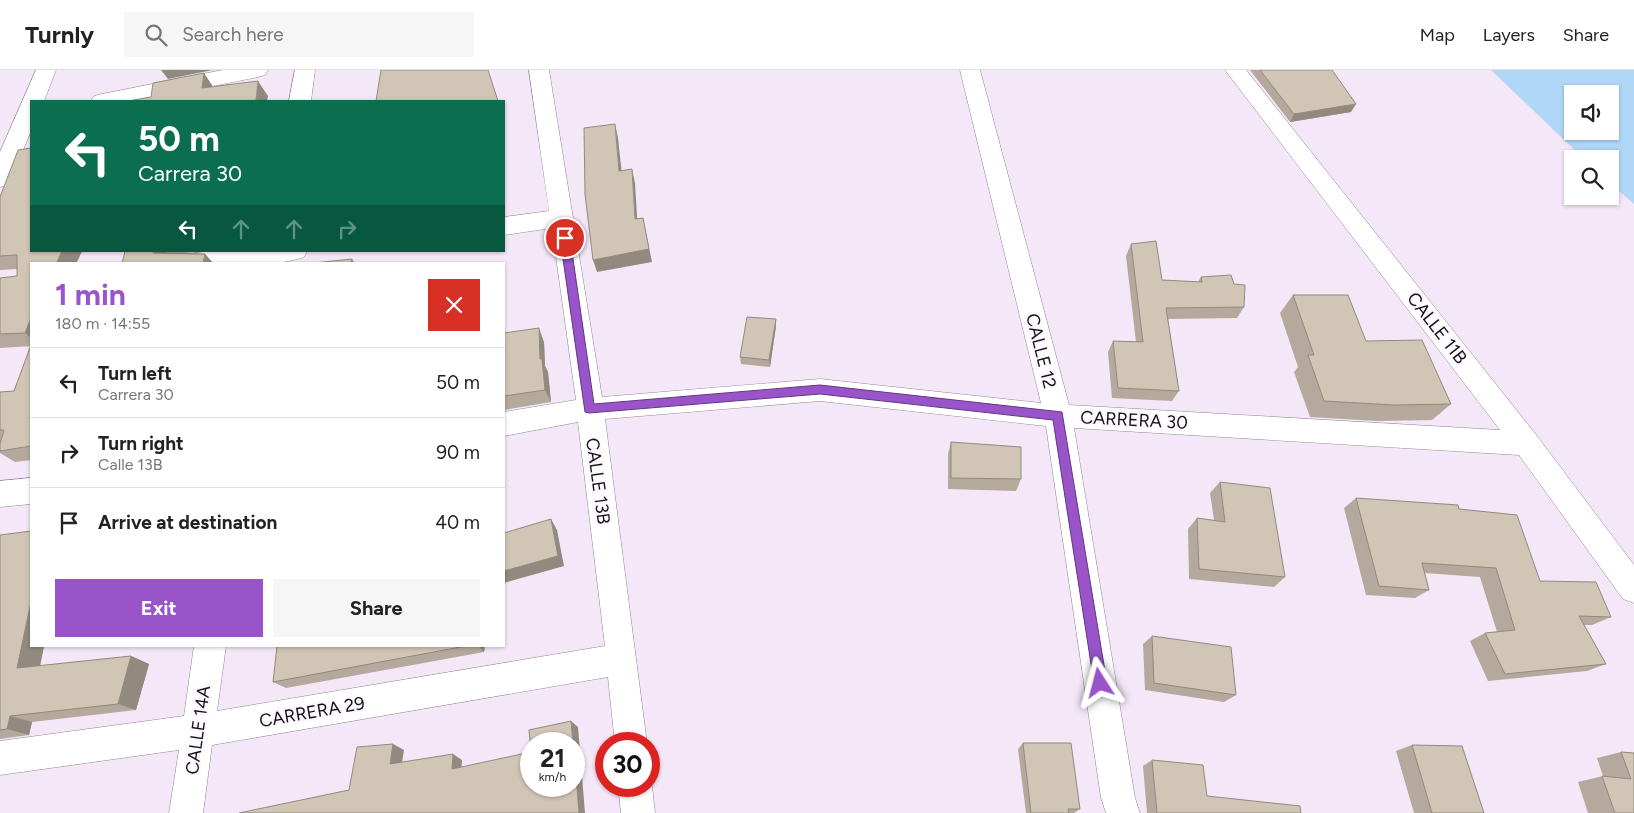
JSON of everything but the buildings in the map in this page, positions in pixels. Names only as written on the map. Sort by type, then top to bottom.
[{"type":"street","points":[[34,100],[46,70]]},
{"type":"street","points":[[107,100],[258,70]]},
{"type":"street","points":[[300,100],[306,70]]},
{"type":"street","name":"CALLE 13B","points":[[538,70],[562,218],[589,409],[630,732]]},
{"type":"street","name":"CALLE 12","points":[[970,70],[1058,416],[1117,788],[1123,813]]},
{"type":"street","name":"CALLE 11B","points":[[1235,70],[1527,444],[1634,589]]},
{"type":"street","points":[[0,121],[30,110]]},
{"type":"street","points":[[0,179],[30,110]]},
{"type":"street","points":[[505,226],[562,218]]},
{"type":"street","points":[[200,262],[279,255]]},
{"type":"street","name":"CARRERA 30","points":[[505,424],[589,409],[820,390],[1058,416],[1527,444]]},
{"type":"street","points":[[0,494],[30,491]]},
{"type":"street","name":"CALLE 14A","points":[[186,813],[210,647]]},
{"type":"street","name":"CARRERA 29","points":[[0,758],[198,731],[622,659]]},
{"type":"street","points":[[636,797],[638,813]]},
{"type":"water","points":[[1491,70],[1634,70],[1634,204],[1619,191],[1619,150],[1575,150],[1564,140],[1619,140],[1619,85],[1564,85],[1564,140]]},
{"type":"route","points":[[565,238],[589,409],[820,390],[1058,416],[1100,683]]}]
